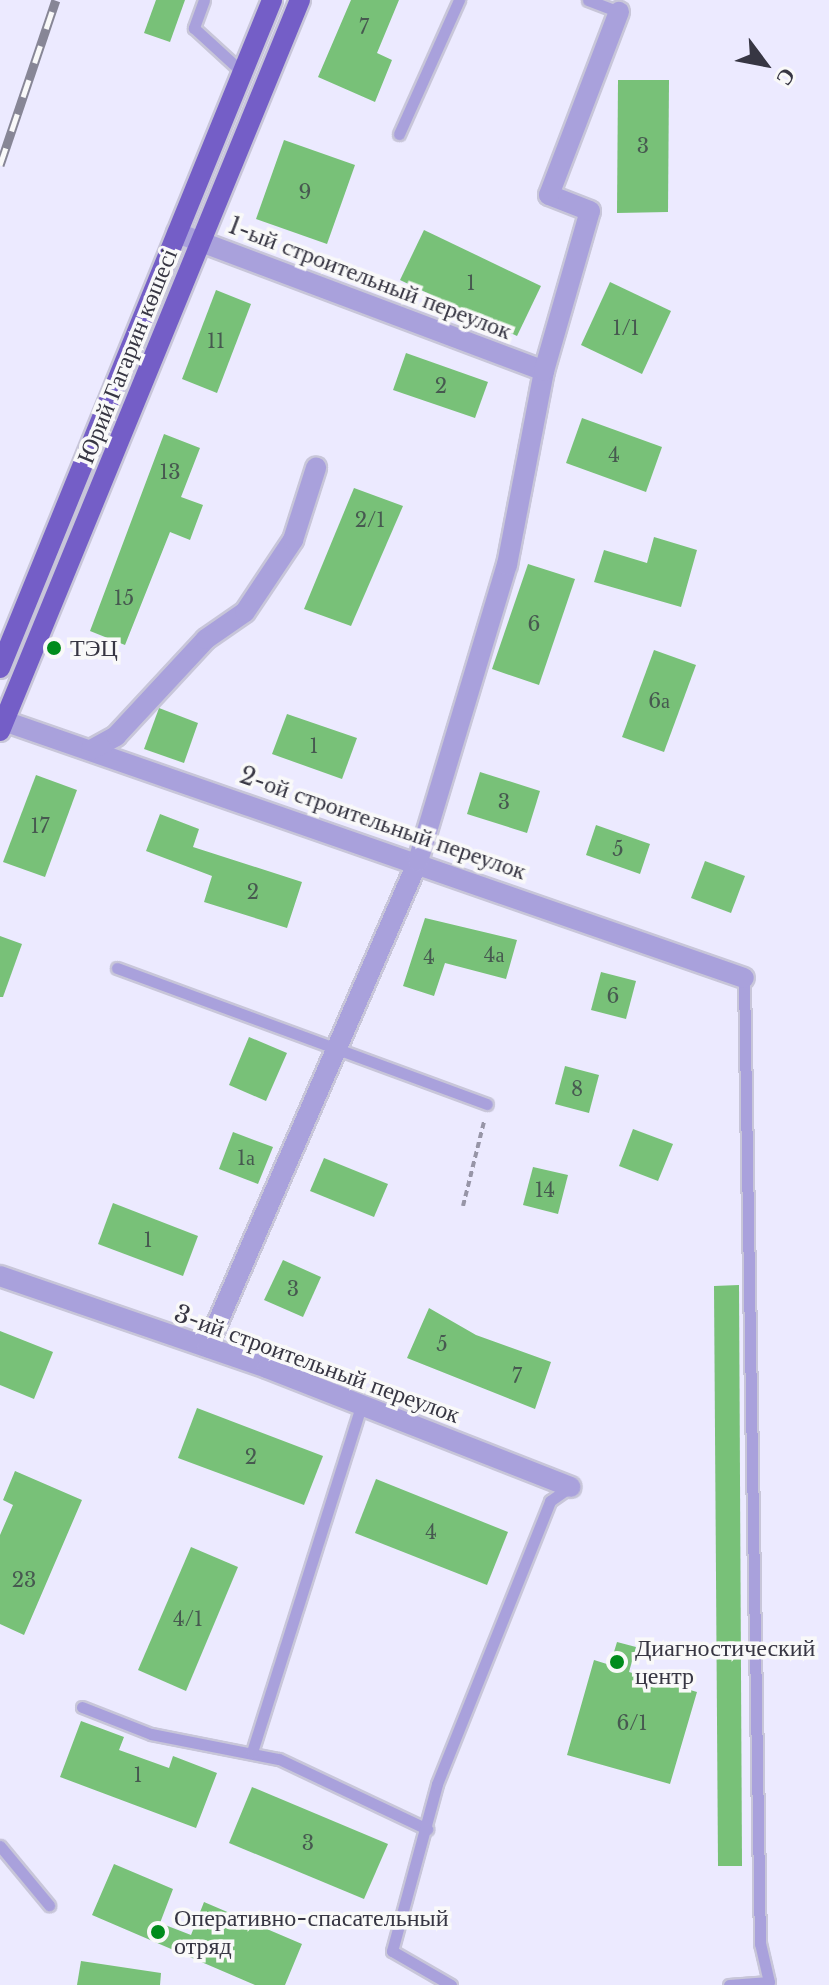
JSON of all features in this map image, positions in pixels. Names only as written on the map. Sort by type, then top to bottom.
[{"type":"main road","name":"Юрий Гагарин көшесі","points":[[0,668],[272,0]]},
{"type":"main road","name":"Юрий Гагарин көшесі","points":[[2,726],[300,0]]},
{"type":"street","points":[[207,1347],[418,861],[507,565],[544,371],[590,211],[549,195],[619,12]]},
{"type":"street","name":"1-ый строительный переулок","points":[[177,233],[544,371]]},
{"type":"street","points":[[91,750],[116,736],[206,639],[245,612],[293,540],[316,468]]},
{"type":"street","name":"2-ой строительный переулок","points":[[2,726],[91,750],[418,861],[744,978]]},
{"type":"street","name":"3-ий строительный переулок","points":[[0,1276],[207,1347],[570,1487]]},
{"type":"lane","points":[[204,0],[194,28],[242,72]]},
{"type":"lane","points":[[399,134],[459,0]]},
{"type":"lane","points":[[588,0],[619,12]]},
{"type":"lane","points":[[117,968],[335,1051],[487,1104]]},
{"type":"lane","points":[[729,1985],[770,1984],[760,1944],[744,978]]},
{"type":"lane","points":[[252,1752],[361,1407]]},
{"type":"lane","points":[[451,1985],[392,1951],[437,1784],[550,1501],[570,1487]]},
{"type":"lane","points":[[82,1707],[151,1734],[252,1752],[427,1829]]},
{"type":"lane","points":[[0,1846],[49,1905]]},
{"type":"path","points":[[463,1206],[487,1104]]},
{"type":"building","points":[[156,0],[185,0],[170,42],[144,33]]},
{"type":"building","points":[[351,0],[399,0],[377,53],[392,60],[375,102],[318,77]]},
{"type":"building","points":[[618,80],[669,80],[668,212],[617,213]]},
{"type":"building","points":[[284,140],[355,165],[327,244],[256,219]]},
{"type":"building","points":[[424,230],[541,286],[517,336],[400,280]]},
{"type":"building","points":[[610,282],[671,311],[642,374],[581,345]]},
{"type":"building","points":[[216,290],[251,304],[217,393],[182,379]]},
{"type":"building","points":[[406,353],[488,382],[475,418],[393,390]]},
{"type":"building","points":[[582,418],[662,447],[646,492],[566,463]]},
{"type":"building","points":[[164,434],[200,448],[181,497],[203,505],[190,540],[170,532],[125,645],[90,631]]},
{"type":"building","points":[[354,488],[403,506],[351,626],[304,609]]},
{"type":"building","points":[[654,537],[697,550],[681,607],[594,582],[604,550],[647,563]]},
{"type":"building","points":[[528,564],[575,579],[539,685],[492,669]]},
{"type":"building","points":[[654,650],[696,665],[664,752],[622,737]]},
{"type":"building","points":[[159,708],[198,723],[184,763],[144,749]]},
{"type":"building","points":[[287,714],[357,738],[342,779],[272,754]]},
{"type":"building","points":[[480,772],[540,791],[527,833],[467,814]]},
{"type":"building","points":[[36,775],[77,790],[45,877],[3,862]]},
{"type":"building","points":[[160,814],[199,829],[193,847],[302,882],[287,928],[204,902],[212,876],[146,851]]},
{"type":"building","points":[[596,825],[650,844],[640,874],[586,855]]},
{"type":"building","points":[[705,861],[745,876],[731,913],[691,898]]},
{"type":"building","points":[[425,918],[517,940],[506,979],[445,963],[434,996],[403,986]]},
{"type":"building","points":[[0,936],[22,944],[3,997],[0,997]]},
{"type":"building","points":[[601,972],[636,981],[626,1019],[591,1010]]},
{"type":"building","points":[[249,1037],[287,1053],[266,1101],[229,1085]]},
{"type":"building","points":[[565,1066],[599,1075],[589,1113],[555,1104]]},
{"type":"building","points":[[633,1129],[673,1144],[658,1181],[619,1166]]},
{"type":"building","points":[[233,1132],[273,1147],[258,1184],[219,1169]]},
{"type":"building","points":[[324,1158],[388,1184],[374,1217],[310,1191]]},
{"type":"building","points":[[533,1167],[568,1175],[558,1214],[523,1205]]},
{"type":"building","points":[[113,1203],[198,1236],[183,1276],[98,1244]]},
{"type":"building","points":[[283,1260],[321,1277],[303,1317],[264,1300]]},
{"type":"building","points":[[739,1285],[742,1866],[718,1866],[714,1286]]},
{"type":"building","points":[[429,1308],[476,1335],[551,1362],[535,1409],[407,1358]]},
{"type":"building","points":[[0,1331],[53,1352],[34,1399],[0,1385]]},
{"type":"building","points":[[197,1408],[323,1456],[304,1505],[178,1458]]},
{"type":"building","points":[[15,1471],[82,1500],[24,1635],[0,1624],[0,1535],[13,1505],[3,1500]]},
{"type":"building","points":[[376,1479],[508,1532],[487,1585],[355,1533]]},
{"type":"building","points":[[191,1547],[238,1567],[186,1691],[138,1670]]},
{"type":"building","points":[[617,1642],[636,1647],[629,1672],[697,1692],[670,1784],[567,1755],[594,1660],[610,1665]]},
{"type":"building","points":[[81,1721],[124,1737],[119,1750],[169,1768],[173,1756],[217,1773],[196,1828],[60,1777]]},
{"type":"building","points":[[252,1787],[388,1844],[364,1899],[229,1843]]},
{"type":"building","points":[[114,1864],[173,1889],[160,1923],[191,1935],[204,1902],[302,1944],[285,1985],[255,1985],[92,1915]]},
{"type":"building","points":[[81,1961],[161,1973],[160,1985],[77,1985]]},
{"type":"railway","points":[[0,165],[56,0]]},
{"type":"place","name":"ТЭЦ","points":[[54,648]]},
{"type":"place","name":"Диагностический центр","points":[[617,1662]]},
{"type":"place","name":"Оперативно-спасательный отряд","points":[[158,1932]]}]
